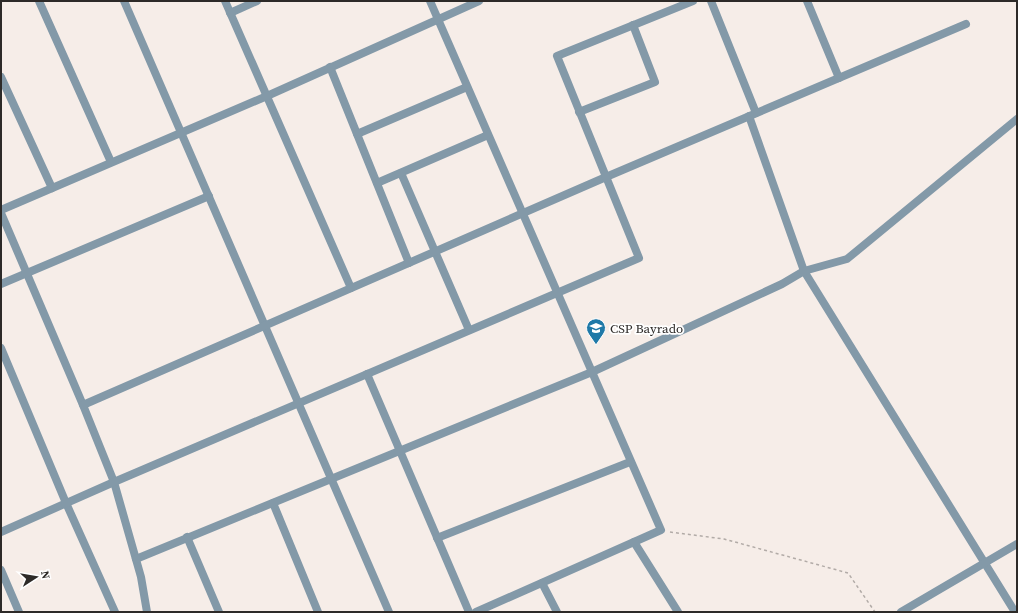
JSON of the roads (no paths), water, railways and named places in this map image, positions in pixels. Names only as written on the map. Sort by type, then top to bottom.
[{"type":"street","points":[[39,1],[111,162]]},
{"type":"street","points":[[124,1],[389,612]]},
{"type":"street","points":[[225,1],[351,288]]},
{"type":"street","points":[[230,13],[258,1]]},
{"type":"street","points":[[430,1],[660,530],[476,612]]},
{"type":"street","points":[[147,612],[141,577],[114,482],[1,211],[111,162],[267,96],[479,1]]},
{"type":"street","points":[[1,532],[114,482],[639,258],[557,56],[693,1]]},
{"type":"street","points":[[711,1],[752,114],[804,271],[1015,612]]},
{"type":"street","points":[[807,1],[839,78]]},
{"type":"street","points":[[83,405],[522,213],[966,24]]},
{"type":"street","points":[[579,112],[655,82],[633,25]]},
{"type":"street","points":[[330,67],[409,263]]},
{"type":"street","points":[[1,77],[52,188]]},
{"type":"street","points":[[357,134],[467,87]]},
{"type":"street","points":[[136,558],[592,372],[782,284],[804,271],[847,259],[1017,119]]},
{"type":"street","points":[[377,183],[488,135]]},
{"type":"street","points":[[401,173],[469,330]]},
{"type":"street","points":[[1,284],[209,196]]},
{"type":"street","points":[[1,348],[66,503],[115,612]]},
{"type":"street","points":[[366,374],[469,612]]},
{"type":"street","points":[[437,538],[630,462]]},
{"type":"street","points":[[273,503],[318,612]]},
{"type":"street","points":[[187,537],[219,612]]},
{"type":"street","points":[[634,542],[678,612]]},
{"type":"street","points":[[905,611],[1017,544]]},
{"type":"street","points":[[1,570],[19,612]]},
{"type":"street","points":[[542,583],[557,612]]},
{"type":"place","name":"CSP Bayrado","points":[[596,345]]}]
